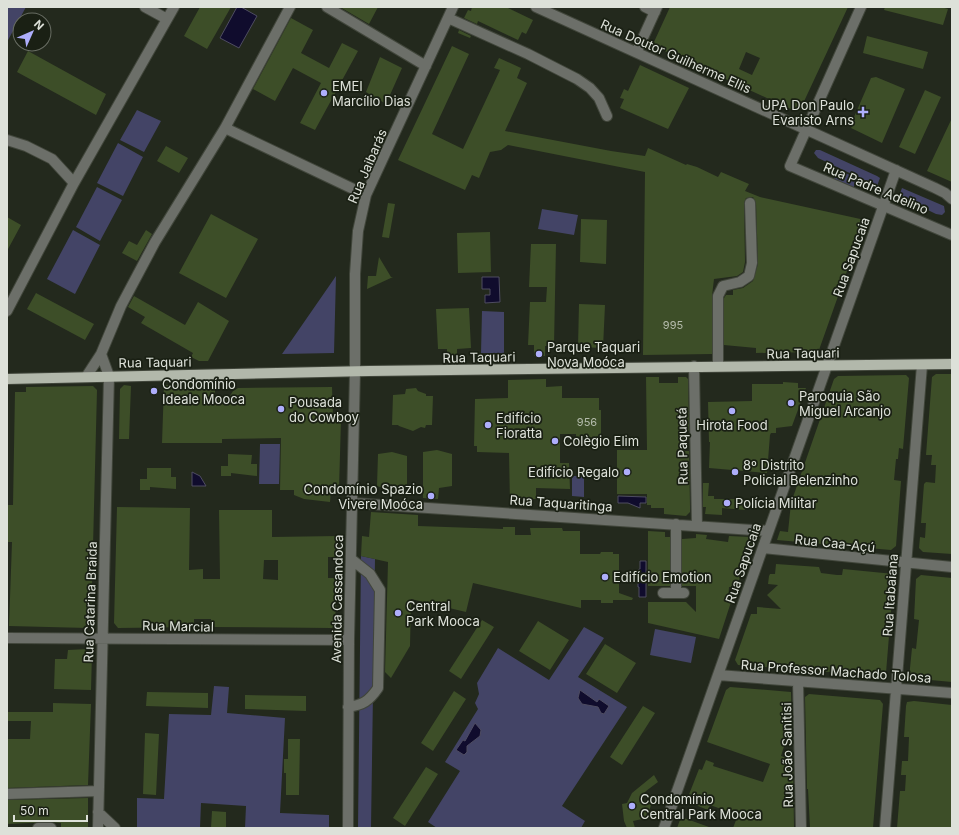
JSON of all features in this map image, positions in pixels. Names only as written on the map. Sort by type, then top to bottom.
[{"type":"main road","name":"Rua Taquari","points":[[7,379],[694,366],[952,364]]},
{"type":"street","points":[[145,7],[167,19]]},
{"type":"street","points":[[7,311],[74,183],[174,7]]},
{"type":"street","points":[[86,377],[102,354],[121,306],[155,242],[225,128],[290,7]]},
{"type":"street","points":[[327,7],[426,66]]},
{"type":"street","name":"Rua Jaibarás","points":[[355,372],[354,274],[358,231],[366,195],[453,7]]},
{"type":"street","name":"Rua Doutor Guilherme Ellis","points":[[536,7],[896,170],[945,193],[952,199]]},
{"type":"street","points":[[637,52],[656,9],[645,7]]},
{"type":"street","points":[[806,129],[861,7]]},
{"type":"street","points":[[448,18],[528,54],[578,79],[599,98],[607,116]]},
{"type":"street","points":[[225,128],[366,195]]},
{"type":"street","name":"Rua Padre Adelino","points":[[806,129],[790,166],[952,234]]},
{"type":"street","points":[[7,140],[26,146],[52,159],[74,183]]},
{"type":"street","name":"Rua Sapucaia","points":[[664,828],[896,170]]},
{"type":"street","points":[[718,366],[718,296],[723,286],[740,282],[749,276],[752,263],[750,203]]},
{"type":"street","name":"Rua Catarina Braida","points":[[98,828],[108,376],[102,354]]},
{"type":"street","name":"Rua Itabaiana","points":[[886,828],[922,365]]},
{"type":"street","name":"Rua Paquetá","points":[[694,366],[697,526]]},
{"type":"street","name":"Avenida Cassandoca","points":[[348,828],[349,640],[355,372]]},
{"type":"street","name":"Rua Taquaritinga","points":[[353,503],[768,530]]},
{"type":"street","points":[[664,593],[680,593],[676,524]]},
{"type":"street","name":"Rua Caa-Açú","points":[[762,548],[906,564],[952,567]]},
{"type":"street","points":[[348,707],[365,704],[371,699],[378,688],[380,598],[378,584],[366,570],[351,560]]},
{"type":"street","name":"Rua Marcial","points":[[7,638],[349,640]]},
{"type":"street","name":"Rua Professor Machado Tolosa","points":[[718,675],[952,694]]},
{"type":"street","name":"Rua João Sanitisi","points":[[798,682],[801,828]]},
{"type":"street","points":[[7,794],[99,792]]},
{"type":"street","points":[[98,812],[115,828]]},
{"type":"street","points":[[38,828],[51,828]]},
{"type":"shaded area","points":[[7,7],[26,7],[23,12],[12,12],[12,33],[7,42]]},
{"type":"shaded area","points":[[237,7],[241,7],[257,16],[239,48],[220,38]]},
{"type":"shaded area","points":[[137,110],[161,121],[144,152],[120,140]]},
{"type":"shaded area","points":[[118,143],[143,157],[123,196],[97,183]]},
{"type":"shaded area","points":[[816,150],[820,150],[877,176],[880,178],[877,186],[818,158],[814,153]]},
{"type":"shaded area","points":[[838,170],[857,178],[853,189],[833,181]]},
{"type":"shaded area","points":[[97,187],[122,200],[100,241],[76,227]]},
{"type":"shaded area","points":[[902,188],[944,206],[945,212],[942,215],[936,214],[899,196]]},
{"type":"shaded area","points":[[542,209],[578,215],[574,235],[538,229]]},
{"type":"shaded area","points":[[73,230],[100,245],[75,294],[47,279]]},
{"type":"shaded area","points":[[336,276],[334,353],[282,354]]},
{"type":"shaded area","points":[[482,277],[499,277],[500,302],[485,303],[485,295],[490,295],[490,289],[482,289]]},
{"type":"shaded area","points":[[482,311],[504,312],[504,353],[481,353]]},
{"type":"shaded area","points":[[260,444],[280,444],[279,484],[259,484]]},
{"type":"shaded area","points":[[192,472],[200,476],[206,486],[192,486]]},
{"type":"shaded area","points":[[572,476],[584,476],[584,497],[572,496]]},
{"type":"shaded area","points":[[618,496],[646,497],[646,503],[640,503],[640,508],[628,503],[618,503]]},
{"type":"shaded area","points":[[361,556],[375,559],[371,828],[358,828]]},
{"type":"shaded area","points":[[640,561],[646,561],[646,597],[639,597],[638,570],[640,569]]},
{"type":"shaded area","points":[[584,627],[604,638],[578,677],[627,707],[562,806],[585,821],[581,828],[437,828],[428,822],[460,771],[445,762],[478,709],[475,703],[479,694],[477,683],[498,648],[549,680]]},
{"type":"shaded area","points":[[655,629],[696,637],[691,663],[650,655]]},
{"type":"shaded area","points":[[214,686],[229,687],[227,713],[285,718],[280,813],[329,815],[329,828],[245,828],[246,806],[201,803],[200,828],[137,828],[137,798],[164,799],[169,714],[211,715]]},
{"type":"shaded area","points":[[580,690],[597,702],[599,699],[609,706],[604,714],[601,713],[598,707],[582,704],[578,698]]},
{"type":"shaded area","points":[[475,723],[481,730],[480,736],[467,746],[467,752],[464,755],[456,750],[463,740],[465,741]]},
{"type":"building","points":[[200,7],[231,7],[207,49],[184,36]]},
{"type":"building","points":[[340,7],[378,7],[369,24]]},
{"type":"building","points":[[472,7],[506,7],[533,20],[526,34],[522,32],[518,40],[478,21],[477,24],[464,18],[468,10],[471,11]]},
{"type":"building","points":[[670,7],[848,7],[800,110],[795,111],[656,47],[654,42]],"holes":[[[746,52],[760,58],[752,75],[739,69]]]},
{"type":"building","points":[[885,7],[941,7],[948,9],[943,25],[884,10]]},
{"type":"building","points":[[291,18],[313,30],[301,53],[329,68],[342,43],[358,51],[315,130],[300,123],[321,83],[293,68],[275,101],[253,89]]},
{"type":"building","points":[[459,30],[471,36],[470,38],[458,33]]},
{"type":"building","points":[[867,36],[928,52],[923,69],[863,53]]},
{"type":"building","points":[[452,46],[469,54],[432,134],[463,149],[500,70],[494,68],[499,58],[521,68],[517,78],[527,83],[505,131],[645,156],[648,148],[686,165],[697,167],[718,177],[721,172],[749,184],[745,191],[760,197],[865,220],[819,350],[814,352],[756,353],[756,348],[724,345],[724,298],[726,295],[733,295],[733,290],[743,288],[753,281],[758,264],[756,203],[753,197],[746,198],[744,203],[745,262],[743,272],[737,276],[714,279],[712,296],[712,354],[643,355],[645,172],[508,145],[501,150],[490,152],[479,178],[472,175],[465,190],[398,160]]},
{"type":"building","points":[[27,52],[30,52],[106,94],[96,115],[17,72]]},
{"type":"building","points":[[380,57],[402,68],[386,104],[366,92]]},
{"type":"building","points":[[640,65],[689,88],[668,129],[620,108],[624,99],[620,98],[624,89],[628,91]]},
{"type":"building","points":[[876,77],[905,89],[882,143],[851,128],[853,125],[851,124],[871,78]]},
{"type":"building","points":[[925,90],[941,97],[915,154],[899,147]]},
{"type":"building","points":[[952,118],[952,182],[927,171]]},
{"type":"building","points":[[166,146],[188,158],[179,173],[157,161]]},
{"type":"building","points":[[388,203],[395,204],[389,238],[382,237]]},
{"type":"building","points":[[211,214],[258,239],[226,298],[179,273]]},
{"type":"building","points":[[7,217],[21,225],[7,251]]},
{"type":"building","points":[[581,219],[607,220],[606,264],[580,262]]},
{"type":"building","points":[[146,230],[152,234],[137,261],[122,253],[129,241],[137,245]]},
{"type":"building","points":[[490,232],[491,272],[458,273],[457,233]]},
{"type":"building","points":[[531,244],[556,244],[554,346],[545,346],[545,356],[534,356],[534,345],[528,345],[530,302],[546,302],[547,287],[529,287]]},
{"type":"building","points":[[379,257],[391,277],[393,277],[367,289],[368,276],[376,276]]},
{"type":"building","points":[[36,293],[94,324],[85,340],[27,309]]},
{"type":"building","points":[[134,296],[185,325],[198,302],[229,321],[208,361],[199,361],[191,357],[193,353],[141,323],[145,317],[128,307]]},
{"type":"building","points":[[579,304],[605,305],[603,348],[578,347]]},
{"type":"building","points":[[469,308],[471,348],[457,349],[457,357],[447,357],[447,349],[438,349],[436,309]]},
{"type":"building","points":[[936,374],[952,374],[952,554],[923,552],[919,548],[920,537],[925,538],[926,523],[921,523],[924,484],[926,482],[935,483],[936,465],[931,465],[932,455],[926,455],[932,377]]},
{"type":"building","points":[[906,375],[909,378],[903,449],[899,448],[898,459],[896,459],[894,480],[901,481],[896,546],[891,550],[777,540],[780,531],[788,532],[791,503],[834,379],[838,376]]},
{"type":"building","points":[[646,377],[659,377],[659,383],[678,383],[678,377],[686,377],[688,379],[689,431],[685,431],[685,451],[689,451],[690,512],[686,516],[664,514],[664,508],[651,508],[651,505],[647,505],[647,494],[617,494],[617,450],[647,450]]},
{"type":"building","points":[[546,379],[546,387],[562,386],[562,398],[599,398],[599,410],[601,410],[601,434],[599,434],[599,446],[576,446],[576,434],[560,434],[560,463],[569,463],[570,489],[536,488],[536,499],[518,499],[518,504],[510,503],[509,453],[477,452],[477,446],[474,446],[475,399],[508,398],[508,380]]},
{"type":"building","points":[[783,382],[798,383],[798,388],[806,388],[792,426],[776,428],[776,433],[771,433],[770,435],[767,473],[709,468],[710,442],[708,402],[752,401],[752,384],[783,384]]},
{"type":"building","points":[[208,384],[208,387],[215,387],[215,399],[228,399],[233,391],[238,388],[332,387],[333,416],[341,416],[341,420],[339,489],[331,489],[330,502],[304,499],[294,495],[294,490],[280,490],[281,438],[222,439],[222,443],[162,443],[164,385]]},
{"type":"building","points":[[124,385],[131,386],[129,439],[119,439],[120,389]]},
{"type":"building","points":[[93,386],[97,390],[91,625],[88,628],[9,626],[12,542],[7,542],[7,505],[13,505],[15,392],[26,392],[26,387]]},
{"type":"building","points":[[416,388],[418,391],[426,394],[426,396],[433,396],[432,425],[426,425],[425,428],[421,427],[413,431],[398,425],[392,425],[393,395],[405,394],[406,389]]},
{"type":"building","points":[[437,450],[452,454],[452,486],[439,488],[438,499],[423,498],[423,452]]},
{"type":"building","points":[[392,452],[407,456],[407,488],[389,490],[377,486],[378,454]]},
{"type":"building","points":[[228,454],[252,455],[251,464],[257,464],[257,476],[231,473],[231,476],[221,476],[221,466],[228,466]]},
{"type":"building","points":[[147,468],[171,468],[171,477],[176,477],[176,489],[150,487],[150,490],[140,490],[140,479],[147,479]]},
{"type":"building","points":[[703,483],[709,483],[708,496],[714,496],[714,499],[745,499],[745,510],[722,508],[722,515],[705,514],[706,507],[703,507]]},
{"type":"building","points":[[117,507],[190,508],[189,570],[203,569],[203,579],[220,579],[219,510],[272,510],[272,537],[338,536],[337,557],[328,557],[328,578],[337,578],[335,625],[332,628],[211,627],[211,619],[194,619],[194,627],[118,628],[114,623]],"holes":[[[264,560],[278,560],[278,580],[263,579]]]},
{"type":"building","points":[[371,512],[418,515],[418,526],[503,529],[503,527],[515,527],[515,535],[531,535],[530,528],[562,528],[563,531],[580,531],[580,554],[600,554],[601,552],[613,552],[613,554],[619,554],[619,593],[633,598],[632,600],[613,600],[613,603],[601,603],[601,600],[581,600],[581,608],[473,583],[466,612],[411,599],[410,646],[391,678],[385,672],[388,562],[361,556],[362,536],[369,537]]},
{"type":"building","points":[[648,531],[665,532],[665,537],[670,537],[670,586],[648,586]]},
{"type":"building","points":[[696,534],[707,535],[706,539],[728,542],[729,536],[750,537],[753,541],[744,569],[736,587],[729,587],[728,602],[731,602],[719,639],[648,623],[648,602],[686,602],[696,612],[696,586],[682,586],[682,539],[696,538]]},
{"type":"building","points":[[776,564],[819,567],[821,573],[837,575],[842,575],[843,569],[894,574],[886,673],[882,676],[738,665],[735,660],[751,614],[757,614],[757,607],[781,609],[767,595],[778,585],[768,584],[770,574],[775,574]]},
{"type":"building","points":[[921,575],[952,578],[952,682],[909,678],[912,648],[916,649],[919,620],[914,619],[916,579]]},
{"type":"building","points":[[482,620],[494,627],[461,679],[449,671]]},
{"type":"building","points":[[538,621],[569,640],[550,670],[519,651]]},
{"type":"building","points":[[605,644],[636,663],[617,693],[586,674]]},
{"type":"building","points":[[88,649],[92,653],[91,690],[54,689],[55,659],[67,659],[68,650]]},
{"type":"building","points":[[730,687],[791,692],[792,731],[789,730],[781,756],[793,760],[794,828],[733,828],[738,815],[710,805],[708,810],[693,804],[695,800],[688,797],[699,769],[702,770],[706,760],[714,763],[713,766],[763,782],[770,764],[707,742],[726,690]]},
{"type":"building","points":[[454,691],[466,699],[433,751],[421,743]]},
{"type":"building","points":[[147,692],[208,693],[208,708],[146,706]]},
{"type":"building","points":[[809,694],[880,700],[883,704],[873,828],[810,828],[807,789],[805,697]]},
{"type":"building","points":[[245,695],[306,696],[306,711],[245,709]]},
{"type":"building","points":[[914,701],[952,705],[952,828],[897,828],[900,791],[905,791],[906,775],[901,775],[902,761],[908,761],[909,737],[904,737],[906,706],[907,702]]},
{"type":"building","points":[[53,703],[91,704],[88,785],[7,788],[7,739],[30,739],[31,721],[7,721],[7,712],[53,712]]},
{"type":"building","points":[[643,706],[655,713],[622,765],[610,757]]},
{"type":"building","points":[[145,733],[159,734],[156,795],[143,794]]},
{"type":"building","points":[[288,739],[300,739],[299,795],[286,795],[286,773],[284,773],[284,759],[288,759]]},
{"type":"building","points":[[426,767],[438,774],[405,826],[393,818]]},
{"type":"building","points":[[654,775],[658,782],[646,791],[640,798],[651,805],[647,818],[633,821],[635,828],[627,828],[624,821],[622,804],[627,803],[632,793]]},
{"type":"building","points":[[88,798],[88,828],[61,827],[61,823],[51,822],[7,824],[7,800]]},
{"type":"building","points":[[212,811],[226,812],[226,828],[211,828]]},
{"type":"building","points":[[681,817],[709,827],[709,828],[677,828]]},
{"type":"place","name":"EMEI Marcílio Dias","points":[[324,93]]},
{"type":"place","name":"UPA Don Paulo Evaristo Arns","points":[[863,112]]},
{"type":"place","name":"Parque Taquari Nova Moóca","points":[[539,354]]},
{"type":"place","name":"Condomínio Ideale Mooca","points":[[154,391]]},
{"type":"place","name":"Paroquia São Miguel Arcanjo","points":[[791,403]]},
{"type":"place","name":"Pousada do Cowboy","points":[[281,409]]},
{"type":"place","name":"Hirota Food","points":[[732,411]]},
{"type":"place","name":"Edifício Fioratta","points":[[488,425]]},
{"type":"place","name":"Colègio Elim","points":[[555,441]]},
{"type":"place","name":"Edifício Regalo","points":[[627,472]]},
{"type":"place","name":"8º Distrito Policial Belenzinho","points":[[735,472]]},
{"type":"place","name":"Condomínio Spazio Vivere Moóca","points":[[431,496]]},
{"type":"place","name":"Polícia Militar","points":[[727,503]]},
{"type":"place","name":"Edifício Emotion","points":[[605,577]]},
{"type":"place","name":"Central Park Mooca","points":[[398,613]]},
{"type":"place","name":"Condomínio Central Park Mooca","points":[[632,806]]}]
